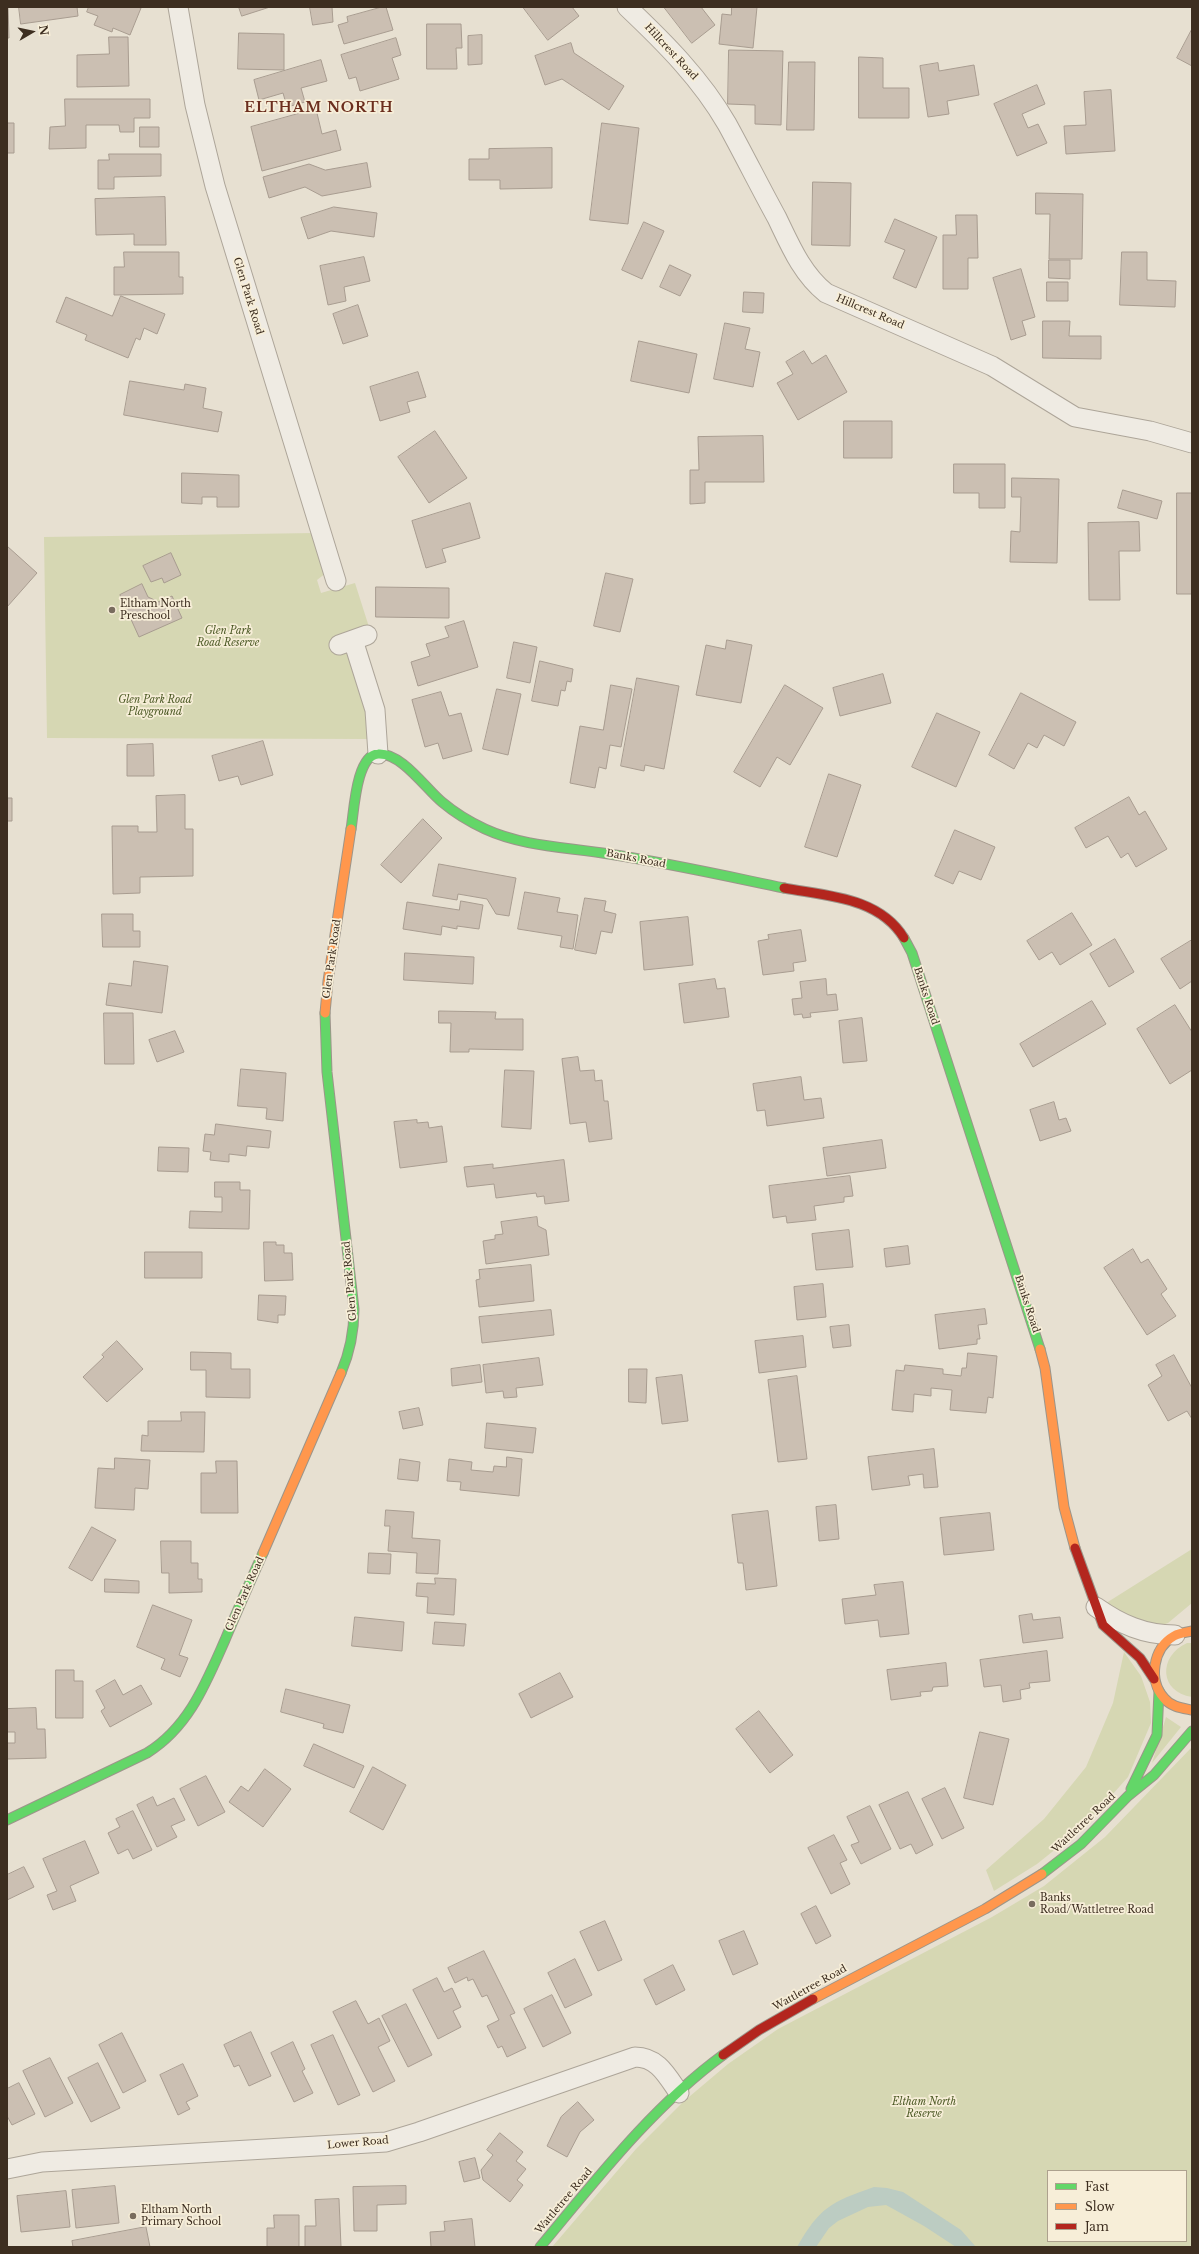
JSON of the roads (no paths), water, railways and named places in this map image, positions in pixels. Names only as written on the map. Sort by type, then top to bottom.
[{"type":"street","name":"Glen Park Road","points":[[178,7],[195,105],[214,186],[336,581]]},
{"type":"street","name":"Hillcrest Road","points":[[627,7],[666,44],[711,99],[739,147],[792,249],[808,275],[826,293],[986,362],[1026,385],[1075,417],[1150,431],[1192,443]]},
{"type":"street","points":[[353,640],[375,710],[378,754]]},
{"type":"street","name":"Glen Park Road","points":[[7,1820],[147,1753],[170,1735],[189,1713],[204,1687],[348,1358],[354,1326],[354,1309],[327,1072],[324,1026],[328,981],[360,773],[365,763],[378,754]]},
{"type":"street","name":"Banks Road","points":[[378,754],[388,754],[399,759],[450,809],[476,825],[502,836],[531,842],[627,856],[852,901],[878,911],[898,929],[912,953],[1035,1329],[1046,1375],[1064,1507],[1077,1556],[1103,1625],[1140,1658],[1154,1679]]},
{"type":"street","points":[[1096,1607],[1116,1621],[1141,1631],[1183,1630]]},
{"type":"street","points":[[1183,1630],[1164,1642],[1157,1653],[1153,1666],[1154,1679],[1159,1691],[1167,1700],[1176,1707],[1192,1710]]},
{"type":"street","name":"Wattletree Road","points":[[1128,1796],[1157,1735],[1159,1691]]},
{"type":"street","name":"Wattletree Road","points":[[540,2247],[612,2161],[678,2094],[721,2056],[769,2023],[852,1977],[985,1909],[1038,1877],[1081,1844],[1128,1796],[1163,1765],[1192,1731]]},
{"type":"street","name":"Lower Road","points":[[7,2168],[42,2162],[386,2142],[419,2132],[635,2056],[650,2059],[656,2063],[678,2094]]},
{"type":"place","name":"Eltham North Preschool","points":[[112,610]]},
{"type":"place","name":"Banks Road/Wattletree Road","points":[[1032,1904]]},
{"type":"place","name":"Eltham North Primary School","points":[[133,2216]]},
{"type":"district","name":"ELTHAM NORTH","points":[[319,108]]},
{"type":"park label","name":"Glen Park Road Reserve","points":[[228,636]]},
{"type":"park label","name":"Glen Park Road Playground","points":[[155,706]]},
{"type":"park label","name":"Eltham North Reserve","points":[[924,2108]]}]
